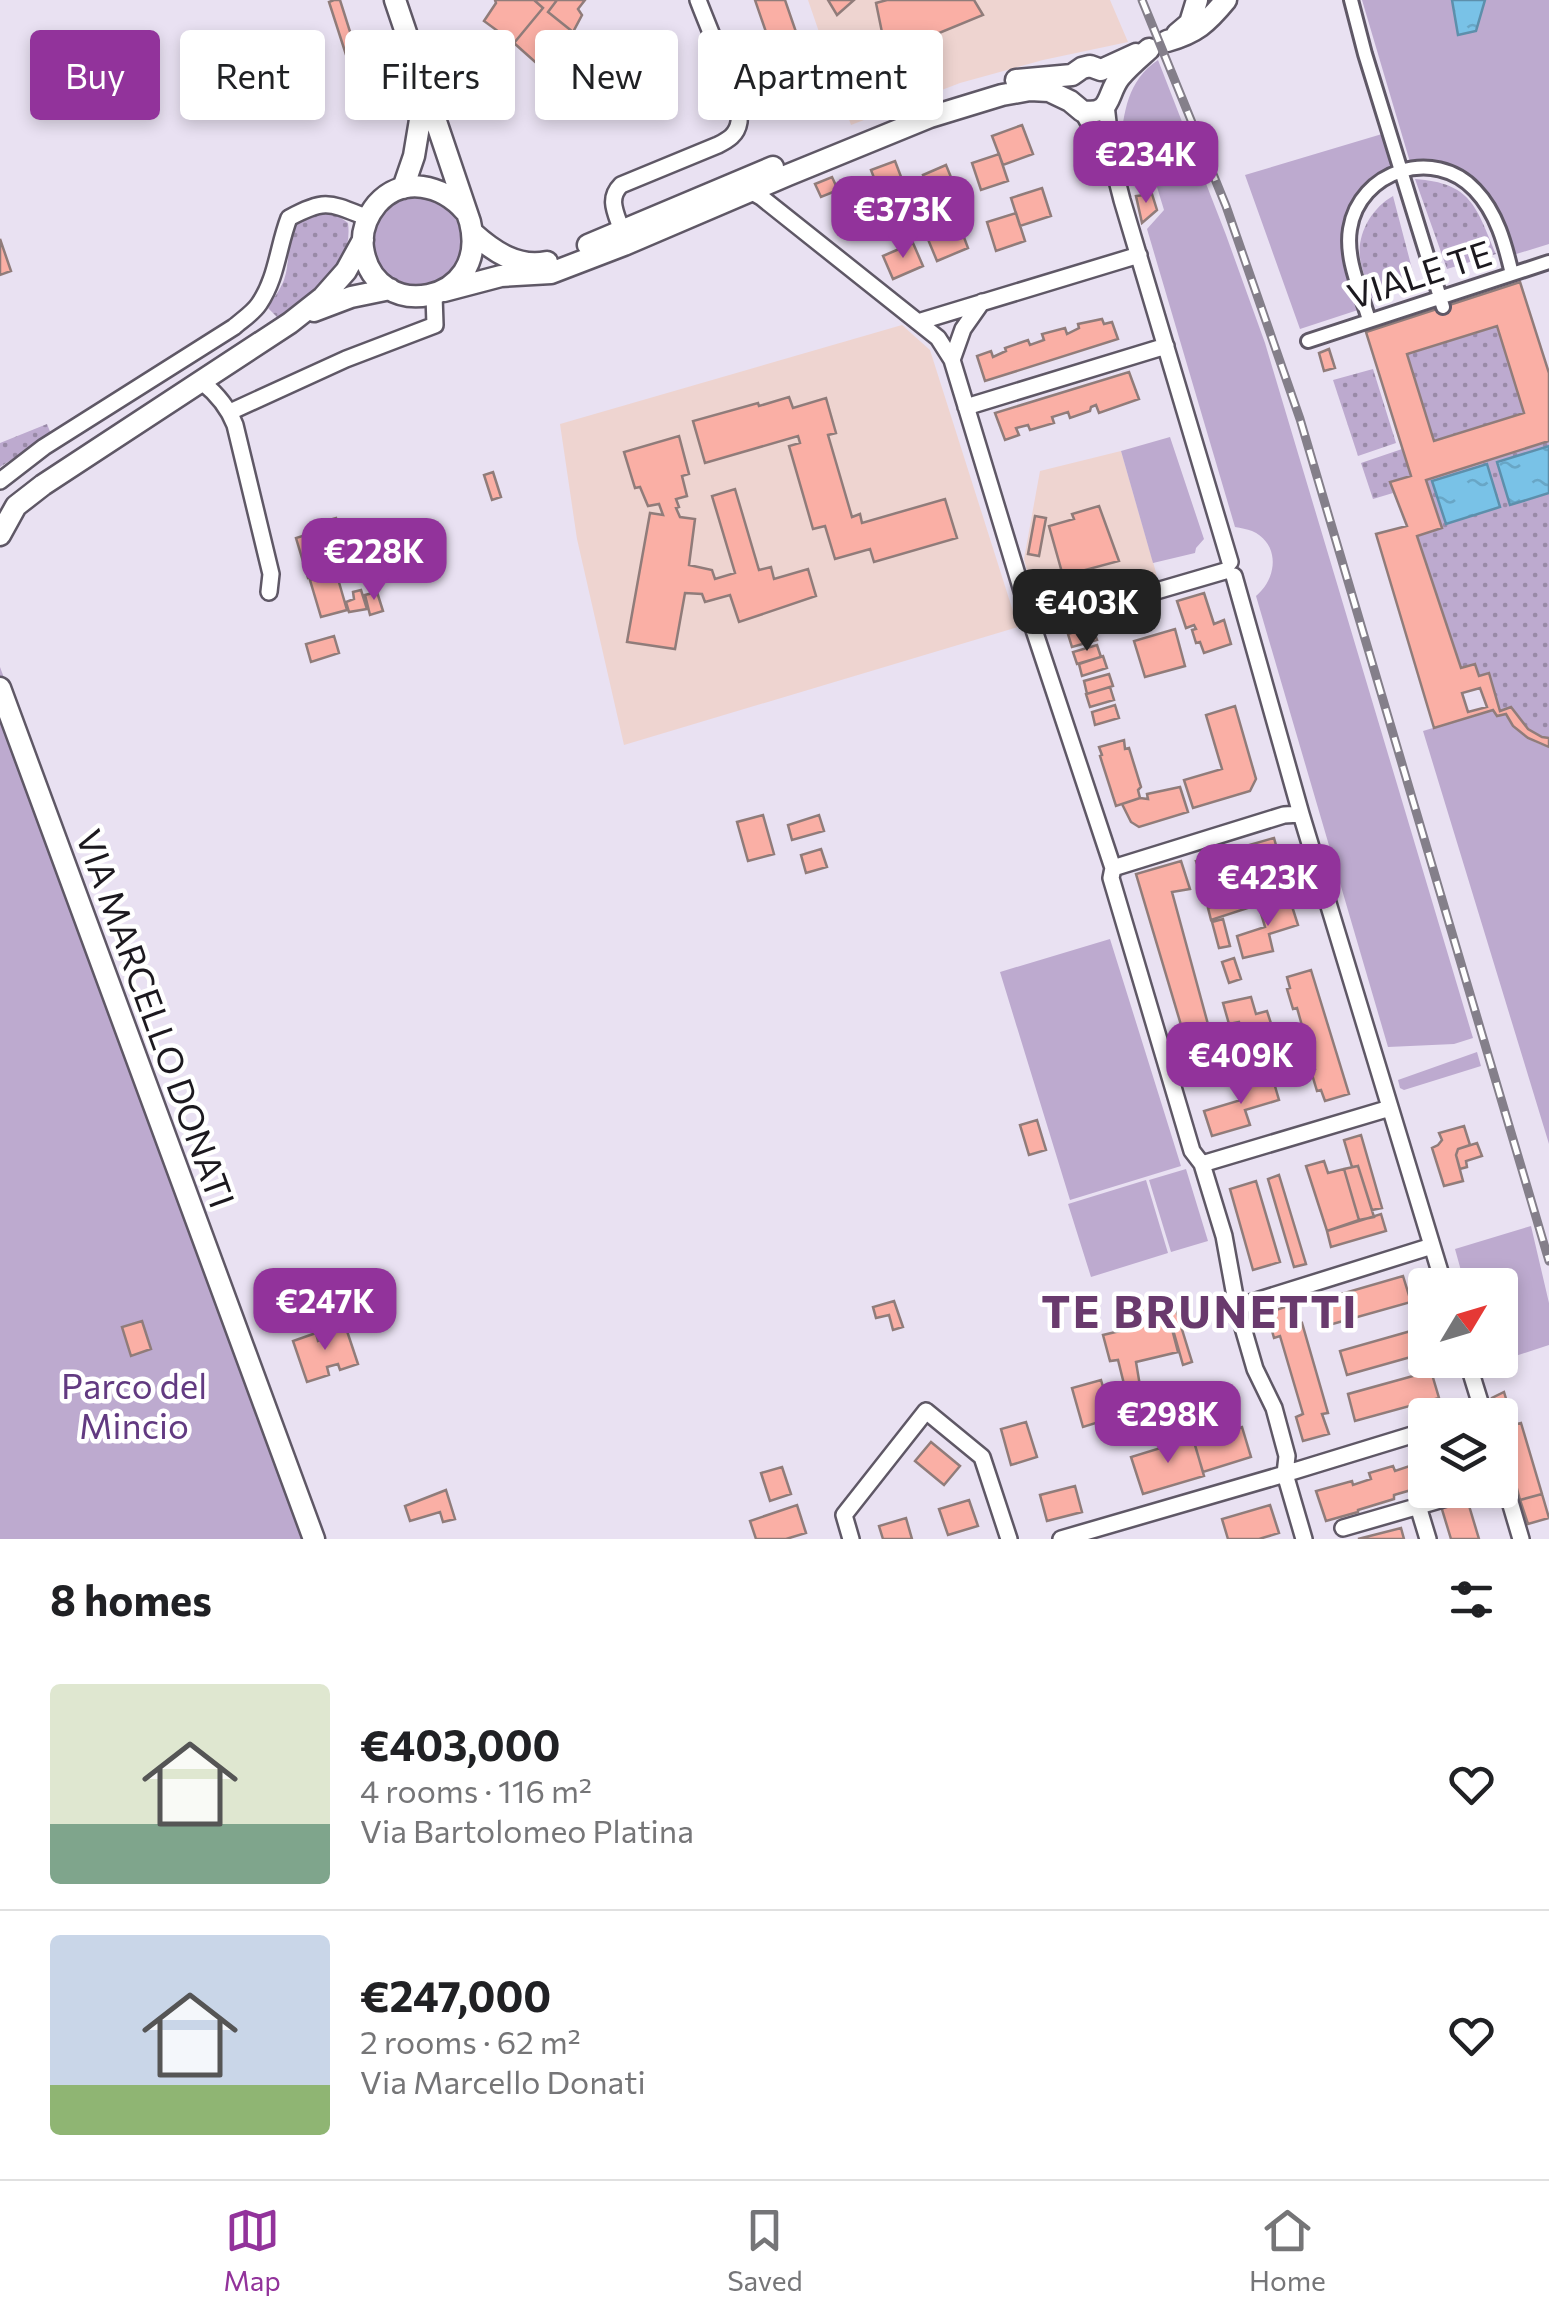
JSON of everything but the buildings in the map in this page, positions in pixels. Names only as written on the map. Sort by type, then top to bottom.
[{"type":"street","points":[[382,0],[420,120],[403,188]]},
{"type":"street","points":[[230,412],[346,359],[435,325],[439,293],[466,270],[474,247],[473,233],[396,0]]},
{"type":"street","points":[[622,231],[612,199],[620,184],[732,138],[740,122],[698,0]]},
{"type":"street","points":[[1196,1],[1190,23],[1166,41],[1196,30],[1226,0]]},
{"type":"street","points":[[1352,0],[1441,302]]},
{"type":"street","points":[[362,240],[372,273],[390,289],[408,296],[439,293],[501,276],[551,272],[930,117],[988,99],[1030,90],[1049,91],[1096,112],[1109,98],[1116,82],[1149,49],[1101,70]]},
{"type":"street","points":[[473,233],[501,255],[536,264],[551,261],[700,196],[958,96],[1020,79],[1072,75],[1090,66],[1110,78],[1113,165],[1301,814],[1439,1268]]},
{"type":"street","points":[[1072,75],[1067,90],[1113,165]]},
{"type":"street","points":[[1369,320],[1351,258],[1350,226],[1371,188],[1401,169],[1437,168],[1473,187],[1496,220],[1512,274]]},
{"type":"street","points":[[290,324],[346,272],[368,218],[386,196],[414,186],[437,189],[465,211]]},
{"type":"street","points":[[700,196],[718,196],[740,188],[752,190],[938,338],[952,360],[1033,627],[1113,868],[1110,878],[1192,1151],[1202,1164],[1224,1236],[1236,1307],[1255,1369],[1274,1408],[1288,1456],[1285,1474],[1304,1539]]},
{"type":"street","points":[[0,481],[44,447],[234,327],[257,307],[278,261],[289,218],[314,204],[336,205],[368,218]]},
{"type":"street","points":[[918,322],[1139,255]]},
{"type":"street","name":"VIALE TE","points":[[1308,341],[1441,302],[1549,262]]},
{"type":"street","points":[[0,534],[16,506],[43,485],[290,324],[327,304],[390,289]]},
{"type":"street","points":[[952,360],[963,329],[983,302]]},
{"type":"street","points":[[966,407],[1166,346]]},
{"type":"street","points":[[202,382],[230,412],[271,574],[269,592]]},
{"type":"street","points":[[1033,627],[1230,569]]},
{"type":"street","name":"VIA MARCELLO DONATI","points":[[0,688],[314,1539]]},
{"type":"street","points":[[1113,868],[1284,815],[1301,814]]},
{"type":"street","points":[[1202,1164],[1390,1108]]},
{"type":"street","points":[[1236,1307],[1432,1246]]},
{"type":"street","points":[[851,1539],[844,1515],[926,1411],[982,1456],[1009,1539]]},
{"type":"street","points":[[1061,1539],[1110,1532],[1408,1436]]},
{"type":"street","points":[[1343,1528],[1411,1508]]},
{"type":"street","points":[[1419,1508],[1428,1539]]},
{"type":"street","points":[[1512,1508],[1521,1539]]},
{"type":"shaded area","points":[[808,0],[1110,0],[1128,42],[1043,60],[943,90],[943,30],[818,30]]},
{"type":"shaded area","points":[[902,325],[930,350],[1018,627],[624,745],[577,539],[560,424]]},
{"type":"shaded area","points":[[1121,451],[1157,576],[1048,610],[1036,604],[1024,559],[1040,471]]},
{"type":"green space","points":[[1362,0],[1549,0],[1549,244],[1513,255],[1490,199],[1471,177],[1443,164],[1410,162]]},
{"type":"green space","points":[[1158,60],[1265,343],[1473,1038],[1454,1044],[1388,1047],[1256,596],[1272,571],[1272,553],[1261,537],[1235,527],[1147,229],[1164,210],[1142,138],[1120,147],[1133,88]]},
{"type":"green space","points":[[1382,134],[1392,165],[1370,178],[1354,198],[1341,246],[1361,309],[1300,329],[1245,175]]},
{"type":"green space","points":[[1415,179],[1449,186],[1469,200],[1496,254],[1447,269]]},
{"type":"green space","points":[[1393,196],[1416,284],[1372,298],[1361,263],[1361,239],[1373,214]]},
{"type":"green space","points":[[417,197],[434,200],[449,210],[459,225],[459,259],[449,274],[434,284],[417,287],[400,284],[385,274],[375,259],[372,242],[375,225],[385,210],[400,200]]},
{"type":"green space","points":[[334,213],[348,223],[344,254],[328,280],[279,319],[268,308],[284,280],[293,229],[308,216]]},
{"type":"green space","points":[[1497,326],[1524,413],[1434,441],[1407,354]]},
{"type":"green space","points":[[1373,369],[1396,443],[1358,456],[1333,380]]},
{"type":"green space","points":[[47,424],[51,434],[0,467],[0,443]]},
{"type":"green space","points":[[1170,437],[1204,539],[1195,553],[1153,563],[1121,451]]},
{"type":"green space","points":[[1549,441],[1549,738],[1527,727],[1511,707],[1500,711],[1489,673],[1479,676],[1475,664],[1461,668],[1417,536],[1442,528],[1426,480]]},
{"type":"green space","points":[[1402,449],[1411,476],[1390,482],[1393,493],[1373,499],[1361,463]]},
{"type":"green space","name":"Parco del Mincio","points":[[0,667],[326,1539],[0,1539]]},
{"type":"green space","points":[[1493,710],[1497,716],[1506,714],[1519,731],[1549,747],[1549,1144],[1423,731]]},
{"type":"green space","points":[[1110,939],[1181,1166],[1070,1200],[1000,972]]},
{"type":"green space","points":[[1477,1052],[1481,1066],[1400,1088],[1398,1080]]},
{"type":"green space","points":[[1186,1169],[1208,1241],[1171,1252],[1149,1180]]},
{"type":"green space","points":[[1146,1180],[1168,1253],[1091,1277],[1068,1204]]},
{"type":"green space","points":[[1531,1226],[1549,1303],[1549,1345],[1518,1355],[1518,1268],[1460,1268],[1455,1249]]},
{"type":"water","points":[[1452,0],[1485,0],[1476,31],[1458,35]]},
{"type":"water","points":[[1549,446],[1549,493],[1510,505],[1497,462]]},
{"type":"water","points":[[1487,464],[1500,507],[1446,524],[1432,481]]},
{"type":"railway","points":[[1142,0],[1226,206],[1300,419],[1549,1261]]},
{"type":"district","name":"TE BRUNETTI","points":[[1200,1309]]}]
